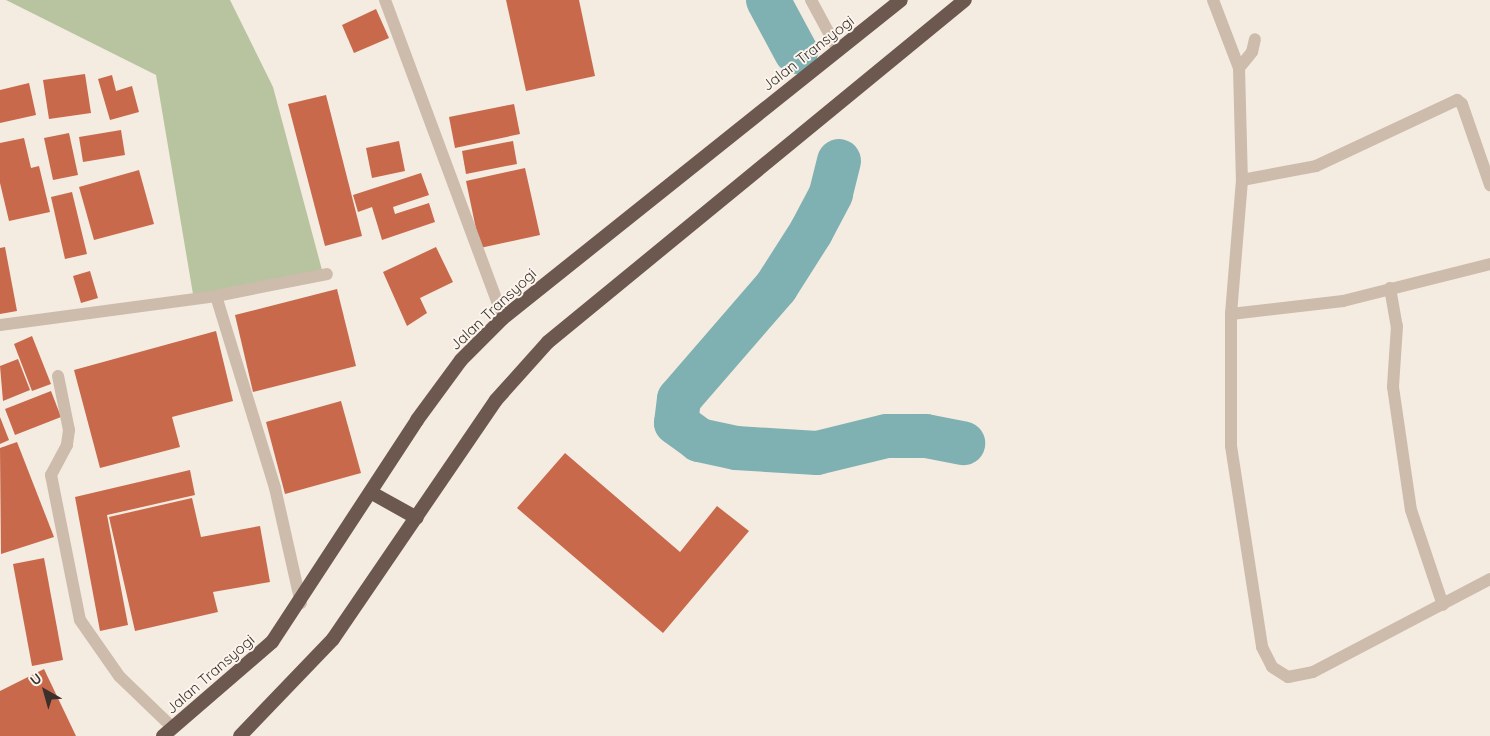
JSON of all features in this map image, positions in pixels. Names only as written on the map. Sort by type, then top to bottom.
[{"type":"highway","name":"Jalan Transyogi","points":[[168,732],[272,642],[301,603],[372,494],[417,420],[461,360],[503,318],[901,0]]},
{"type":"highway","points":[[240,736],[333,639],[496,400],[548,342],[965,0]]},
{"type":"highway","points":[[372,494],[417,518]]},
{"type":"street","points":[[385,0],[503,318]]},
{"type":"street","points":[[811,0],[838,50]]},
{"type":"street","points":[[1213,0],[1239,68],[1242,180],[1231,314],[1231,446],[1262,647],[1272,667],[1288,677],[1313,672],[1490,579]]},
{"type":"street","points":[[1239,68],[1255,39]]},
{"type":"street","points":[[1242,180],[1316,166],[1457,100],[1462,104],[1490,185]]},
{"type":"street","points":[[1231,314],[1343,301],[1490,264]]},
{"type":"street","points":[[0,325],[216,296],[327,274]]},
{"type":"street","points":[[1390,288],[1397,326],[1392,388],[1411,510],[1443,605]]},
{"type":"street","points":[[216,296],[275,488],[301,603]]},
{"type":"street","points":[[58,376],[68,430],[67,445],[51,475],[80,620],[119,676],[168,732]]},
{"type":"green space","points":[[6,0],[230,0],[273,87],[322,270],[194,300],[156,75]]},
{"type":"building","points":[[506,0],[579,0],[595,76],[526,91]]},
{"type":"building","points":[[376,9],[389,38],[354,53],[342,25]]},
{"type":"building","points":[[85,74],[91,113],[49,119],[43,80]]},
{"type":"building","points":[[112,75],[116,91],[132,86],[139,112],[110,120],[98,79]]},
{"type":"building","points":[[29,83],[36,115],[0,123],[0,90]]},
{"type":"building","points":[[326,95],[362,236],[325,246],[288,104]]},
{"type":"building","points":[[514,104],[520,134],[455,148],[449,117]]},
{"type":"building","points":[[121,130],[125,155],[83,162],[79,137]]},
{"type":"building","points":[[69,133],[78,175],[53,180],[44,138]]},
{"type":"building","points":[[24,138],[31,168],[39,166],[50,212],[9,221],[0,183],[0,143]]},
{"type":"building","points":[[399,141],[405,171],[372,178],[366,148]]},
{"type":"building","points":[[513,141],[517,164],[466,174],[462,151]]},
{"type":"building","points":[[525,168],[540,235],[480,248],[466,181]]},
{"type":"building","points":[[139,170],[154,224],[94,240],[79,187]]},
{"type":"building","points":[[421,173],[429,195],[393,207],[395,214],[429,203],[435,222],[382,240],[372,207],[358,212],[353,195]]},
{"type":"building","points":[[72,192],[87,254],[65,259],[51,197]]},
{"type":"building","points":[[5,247],[17,311],[0,314],[0,248]]},
{"type":"building","points":[[436,247],[453,282],[420,298],[427,313],[407,326],[383,272]]},
{"type":"building","points":[[90,271],[98,298],[81,303],[73,276]]},
{"type":"building","points":[[337,289],[356,366],[253,392],[235,315]]},
{"type":"building","points":[[216,331],[233,401],[172,417],[180,447],[100,468],[74,370]]},
{"type":"building","points":[[32,336],[51,384],[32,391],[14,344]]},
{"type":"building","points":[[18,359],[30,390],[3,401],[0,366]]},
{"type":"building","points":[[51,391],[61,417],[15,435],[5,409]]},
{"type":"building","points":[[341,401],[361,473],[285,494],[266,422]]},
{"type":"building","points":[[0,417],[9,440],[0,444]]},
{"type":"building","points":[[17,442],[54,537],[1,554],[0,448]]},
{"type":"building","points":[[565,453],[680,552],[717,506],[749,531],[663,633],[517,508]]},
{"type":"building","points":[[190,470],[195,495],[107,515],[128,625],[100,631],[75,497]]},
{"type":"building","points":[[192,498],[201,537],[260,526],[270,582],[213,592],[218,612],[135,631],[109,517]]},
{"type":"building","points":[[44,558],[63,660],[32,666],[13,564]]},
{"type":"building","points":[[44,669],[76,736],[0,736],[0,691]]},
{"type":"waterway","points":[[768,0],[796,52]]},
{"type":"waterway","points":[[839,161],[831,194],[811,232],[776,287],[679,399],[676,423],[699,440],[736,448],[817,453],[887,436],[926,436],[963,443]]}]
